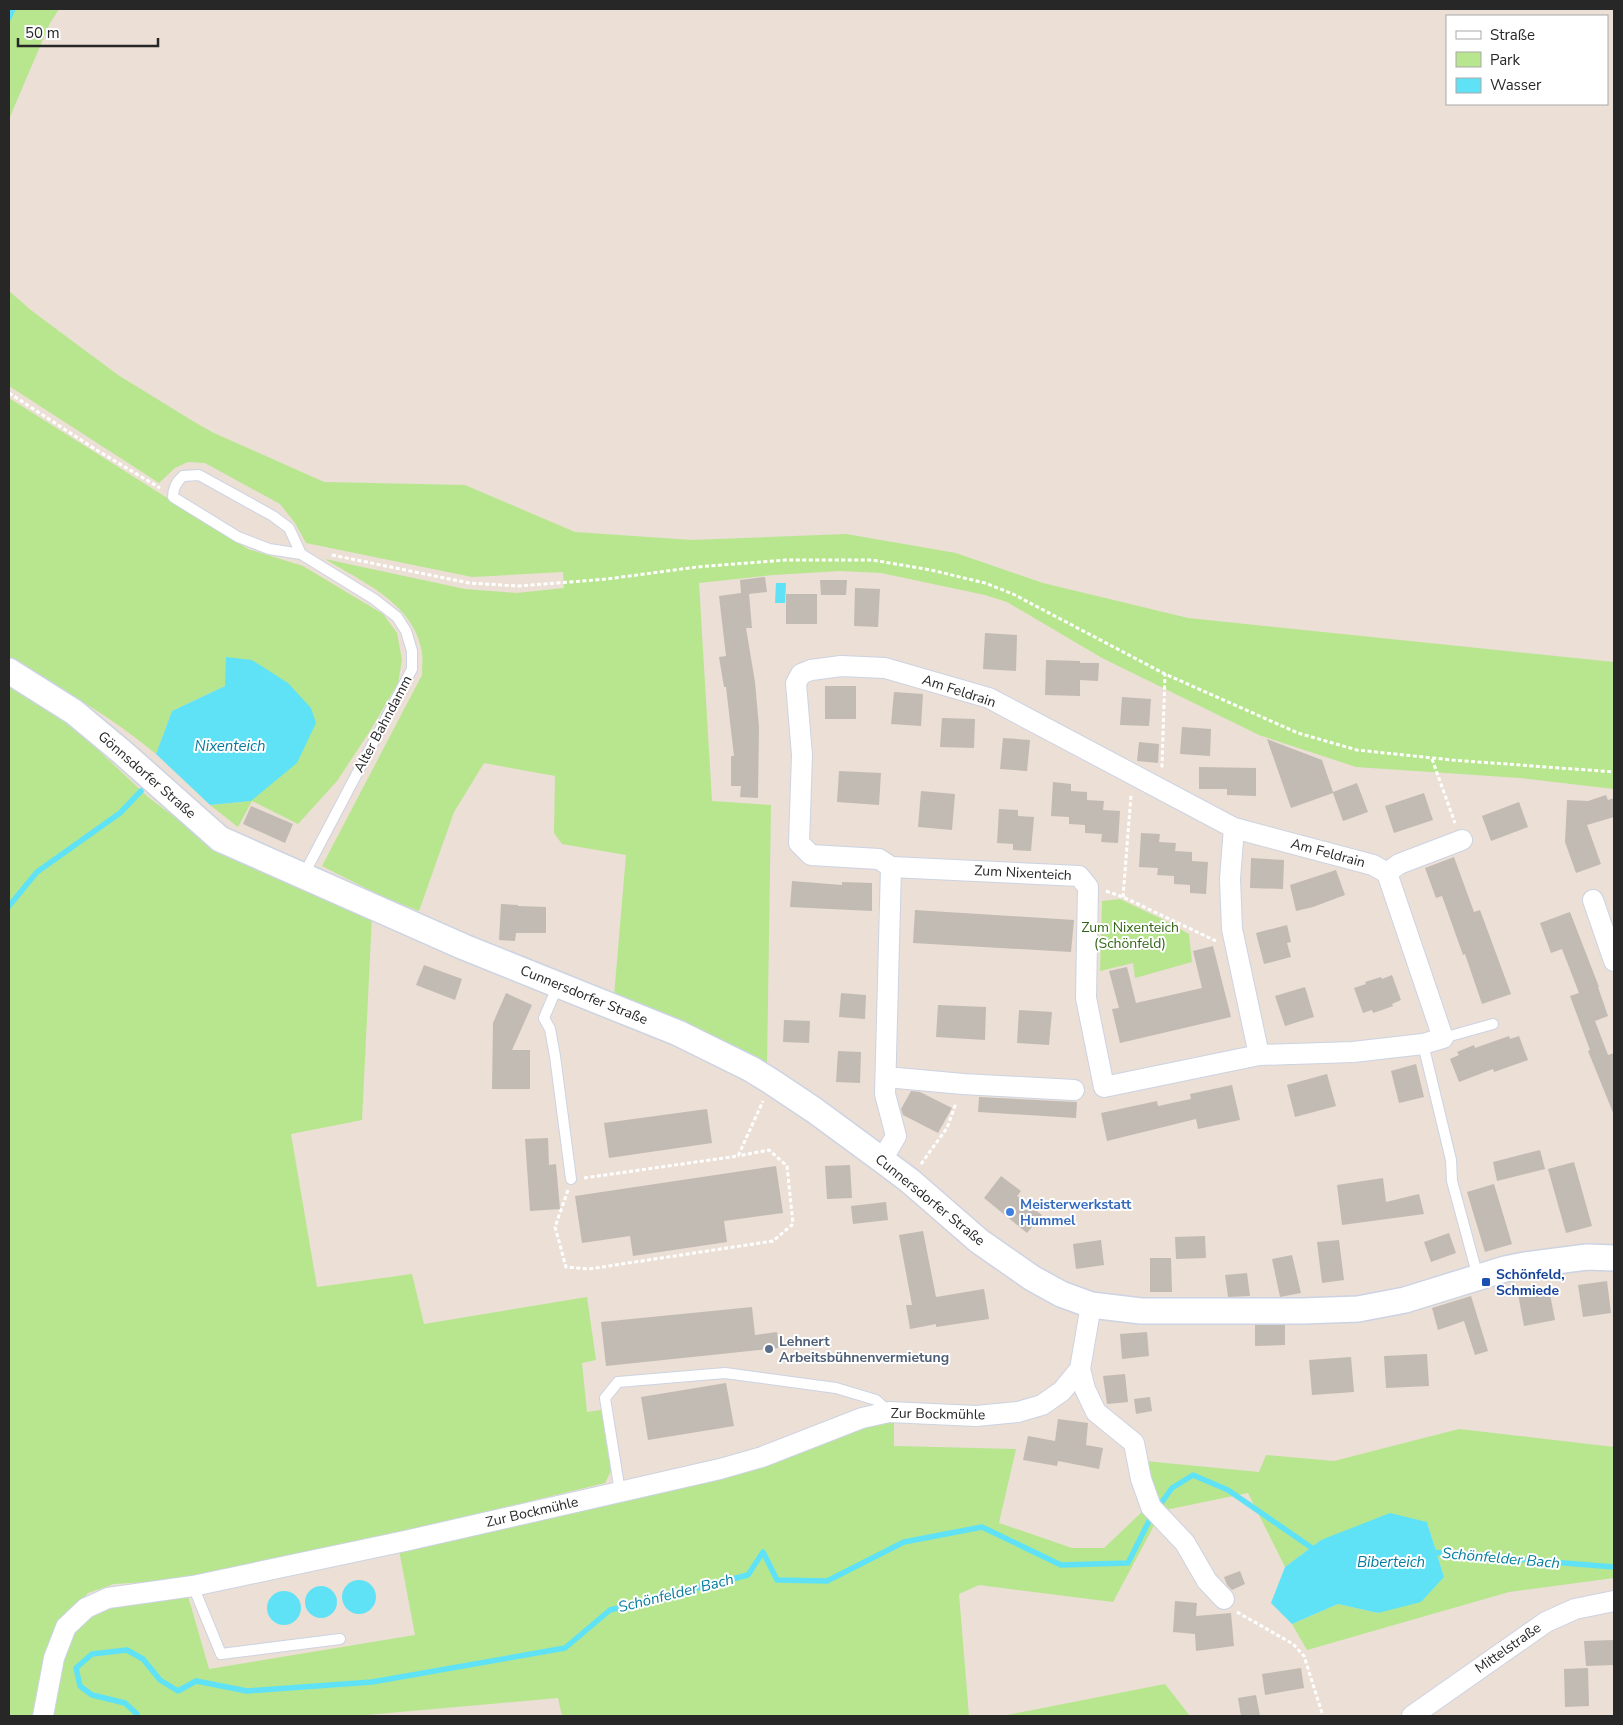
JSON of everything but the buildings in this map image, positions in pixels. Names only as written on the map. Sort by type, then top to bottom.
[{"type":"street","name":"Am Feldrain","points":[[892,867],[879,859],[811,855],[799,842],[802,755],[796,683],[801,674],[811,670],[841,666],[884,668],[989,698],[1234,828],[1373,865],[1387,873]]},
{"type":"street","name":"Gönnsdorfer Straße","points":[[9,671],[74,712],[220,839],[297,873]]},
{"type":"street","points":[[1234,828],[1230,879],[1232,929],[1259,1055]]},
{"type":"street","points":[[1443,1038],[1387,873],[1399,864],[1462,840]]},
{"type":"street","points":[[882,1160],[896,1136],[885,1094],[892,867]]},
{"type":"street","name":"Zum Nixenteich","points":[[892,867],[1079,876],[1088,887],[1086,998],[1104,1088],[1259,1055],[1353,1052],[1423,1044],[1443,1038]]},
{"type":"street","name":"Cunnersdorfer Straße","points":[[297,873],[464,947],[678,1033],[772,1082],[910,1181],[979,1240],[1032,1278],[1061,1294],[1091,1305],[1141,1311],[1190,1312],[1358,1309],[1405,1300],[1478,1277],[1525,1265],[1587,1257],[1614,1258]]},
{"type":"street","points":[[1593,900],[1614,962]]},
{"type":"street","points":[[886,1077],[963,1084],[1074,1090]]},
{"type":"street","name":"Zur Bockmühle","points":[[1091,1305],[1080,1369],[1085,1389],[1096,1412],[1134,1443],[1141,1479],[1156,1512],[1185,1543],[1207,1581],[1224,1599]]},
{"type":"street","name":"Zur Bockmühle","points":[[42,1716],[54,1658],[66,1627],[86,1608],[108,1598],[193,1586],[405,1541],[720,1469],[762,1457],[862,1418],[889,1412],[976,1416],[1018,1412],[1042,1405],[1055,1396],[1062,1391],[1080,1369]]},
{"type":"street","name":"Mittelstraße","points":[[1412,1716],[1546,1622],[1575,1609],[1614,1601]]},
{"type":"lane","points":[[199,475],[273,516],[289,528],[302,554],[269,549],[238,537],[173,497],[173,491],[179,479],[183,476],[199,475]]},
{"type":"lane","name":"Alter Bahndamm","points":[[297,873],[412,669],[412,651],[406,631],[397,617],[374,599],[302,554]]},
{"type":"lane","points":[[558,985],[544,1018],[550,1029],[555,1056],[572,1180]]},
{"type":"lane","points":[[1443,1038],[1493,1024]]},
{"type":"lane","points":[[1423,1044],[1451,1160],[1452,1181],[1478,1277]]},
{"type":"lane","points":[[620,1492],[605,1398],[618,1382],[725,1373],[836,1388],[876,1400],[889,1412]]},
{"type":"lane","points":[[193,1586],[222,1654],[340,1639]]},
{"type":"path","points":[[9,392],[95,449],[173,497]]},
{"type":"path","points":[[324,553],[469,583],[519,586],[606,579],[697,567],[785,560],[872,560],[931,570],[985,583],[1013,594],[1165,674],[1298,734],[1356,750],[1432,758],[1614,772]]},
{"type":"path","points":[[1123,897],[1139,777],[1162,766],[1165,674]]},
{"type":"path","points":[[1432,758],[1462,840]]},
{"type":"path","points":[[1088,892],[1108,890],[1237,951]]},
{"type":"path","points":[[738,1156],[772,1082]]},
{"type":"path","points":[[910,1181],[947,1128],[963,1084]]},
{"type":"path","points":[[769,1150],[787,1166],[793,1224],[773,1241],[589,1269],[566,1267],[555,1227],[572,1180],[738,1156],[769,1150]]},
{"type":"path","points":[[1224,1599],[1238,1613],[1293,1644],[1304,1656],[1323,1716]]},
{"type":"green space","points":[[9,9],[59,9],[50,23],[9,119]]},
{"type":"green space","points":[[9,291],[32,311],[118,375],[196,423],[214,433],[324,482],[465,485],[575,532],[692,540],[846,534],[956,553],[1043,583],[1188,618],[1614,662],[1614,789],[1520,778],[1356,767],[1259,735],[1102,658],[1007,602],[985,595],[881,573],[840,571],[773,575],[699,583],[712,801],[771,805],[767,1065],[614,996],[626,855],[562,844],[554,833],[555,776],[484,763],[454,812],[419,911],[379,895],[322,866],[422,675],[422,652],[417,635],[409,620],[398,607],[384,596],[325,559],[465,589],[517,593],[564,588],[563,572],[472,577],[306,543],[295,523],[280,504],[205,463],[188,462],[175,468],[159,483],[9,386]]},
{"type":"green space","points":[[9,398],[248,549],[303,566],[383,614],[397,633],[402,660],[398,683],[370,731],[337,781],[298,824],[252,801],[238,827],[210,805],[251,801],[225,686],[172,711],[156,754],[103,715],[9,658]]},
{"type":"green space","points":[[9,683],[62,716],[148,797],[213,846],[372,916],[362,1120],[291,1134],[317,1287],[412,1274],[424,1324],[587,1297],[596,1360],[582,1363],[587,1412],[601,1410],[611,1471],[605,1483],[214,1578],[114,1584],[88,1593],[65,1619],[113,1606],[188,1596],[209,1669],[415,1635],[399,1550],[864,1426],[894,1422],[894,1446],[1016,1449],[999,1523],[1072,1548],[1104,1548],[1144,1510],[1157,1520],[1113,1602],[979,1585],[959,1594],[969,1716],[562,1716],[558,1698],[355,1716],[9,1716]]},
{"type":"green space","name":"Zum Nixenteich (Schönfeld)","points":[[1120,899],[1189,934],[1192,962],[1135,978],[1133,963],[1100,971],[1102,901]]},
{"type":"green space","points":[[1459,1429],[1614,1447],[1614,1578],[1509,1592],[1307,1650],[1292,1624],[1338,1604],[1378,1613],[1444,1577],[1427,1522],[1321,1540],[1285,1567],[1248,1493],[1165,1510],[1154,1499],[1145,1461],[1259,1472],[1266,1455],[1334,1461]]},
{"type":"green space","points":[[1165,1684],[1190,1716],[1002,1716]]},
{"type":"water","points":[[776,583],[786,583],[785,603],[775,603]]},
{"type":"water","name":"Nixenteich","points":[[226,657],[252,660],[288,683],[311,708],[316,723],[297,763],[251,801],[210,805],[156,754],[172,711],[225,686]]},
{"type":"water","name":"Biberteich","points":[[1390,1513],[1427,1522],[1444,1577],[1421,1602],[1378,1613],[1338,1604],[1292,1624],[1271,1603],[1285,1567],[1321,1540]]},
{"type":"water","points":[[359,1580],[366,1581],[371,1585],[375,1590],[375,1604],[371,1609],[366,1613],[359,1614],[352,1613],[347,1609],[343,1604],[342,1597],[343,1590],[347,1585],[352,1581]]},
{"type":"water","points":[[321,1586],[327,1587],[332,1591],[336,1596],[336,1608],[332,1613],[327,1617],[321,1618],[315,1617],[310,1613],[306,1608],[305,1602],[306,1596],[310,1591],[315,1587]]},
{"type":"water","points":[[284,1591],[291,1592],[296,1596],[300,1601],[300,1615],[296,1620],[291,1624],[284,1625],[277,1624],[272,1620],[268,1615],[267,1608],[268,1601],[272,1596],[277,1592]]},
{"type":"waterway","points":[[9,18],[13,9]]},
{"type":"waterway","points":[[9,906],[37,872],[120,813],[141,791]]},
{"type":"waterway","name":"Schönfelder Bach","points":[[137,1716],[125,1703],[92,1695],[80,1686],[76,1668],[92,1654],[127,1650],[143,1659],[160,1680],[178,1691],[196,1681],[247,1691],[372,1682],[565,1648],[610,1610],[748,1575],[763,1552],[777,1580],[827,1581],[904,1542],[982,1527],[1061,1565],[1128,1563],[1151,1517],[1172,1488],[1193,1475],[1228,1490],[1312,1548],[1318,1549]]},
{"type":"waterway","name":"Schönfelder Bach","points":[[1430,1552],[1614,1567]]},
{"type":"place","name":"Meisterwerkstatt Hummel","points":[[1010,1212]]},
{"type":"place","name":"Schönfeld, Schmiede","points":[[1486,1282]]},
{"type":"place","name":"Lehnert Arbeitsbühnenvermietung","points":[[769,1349]]}]
